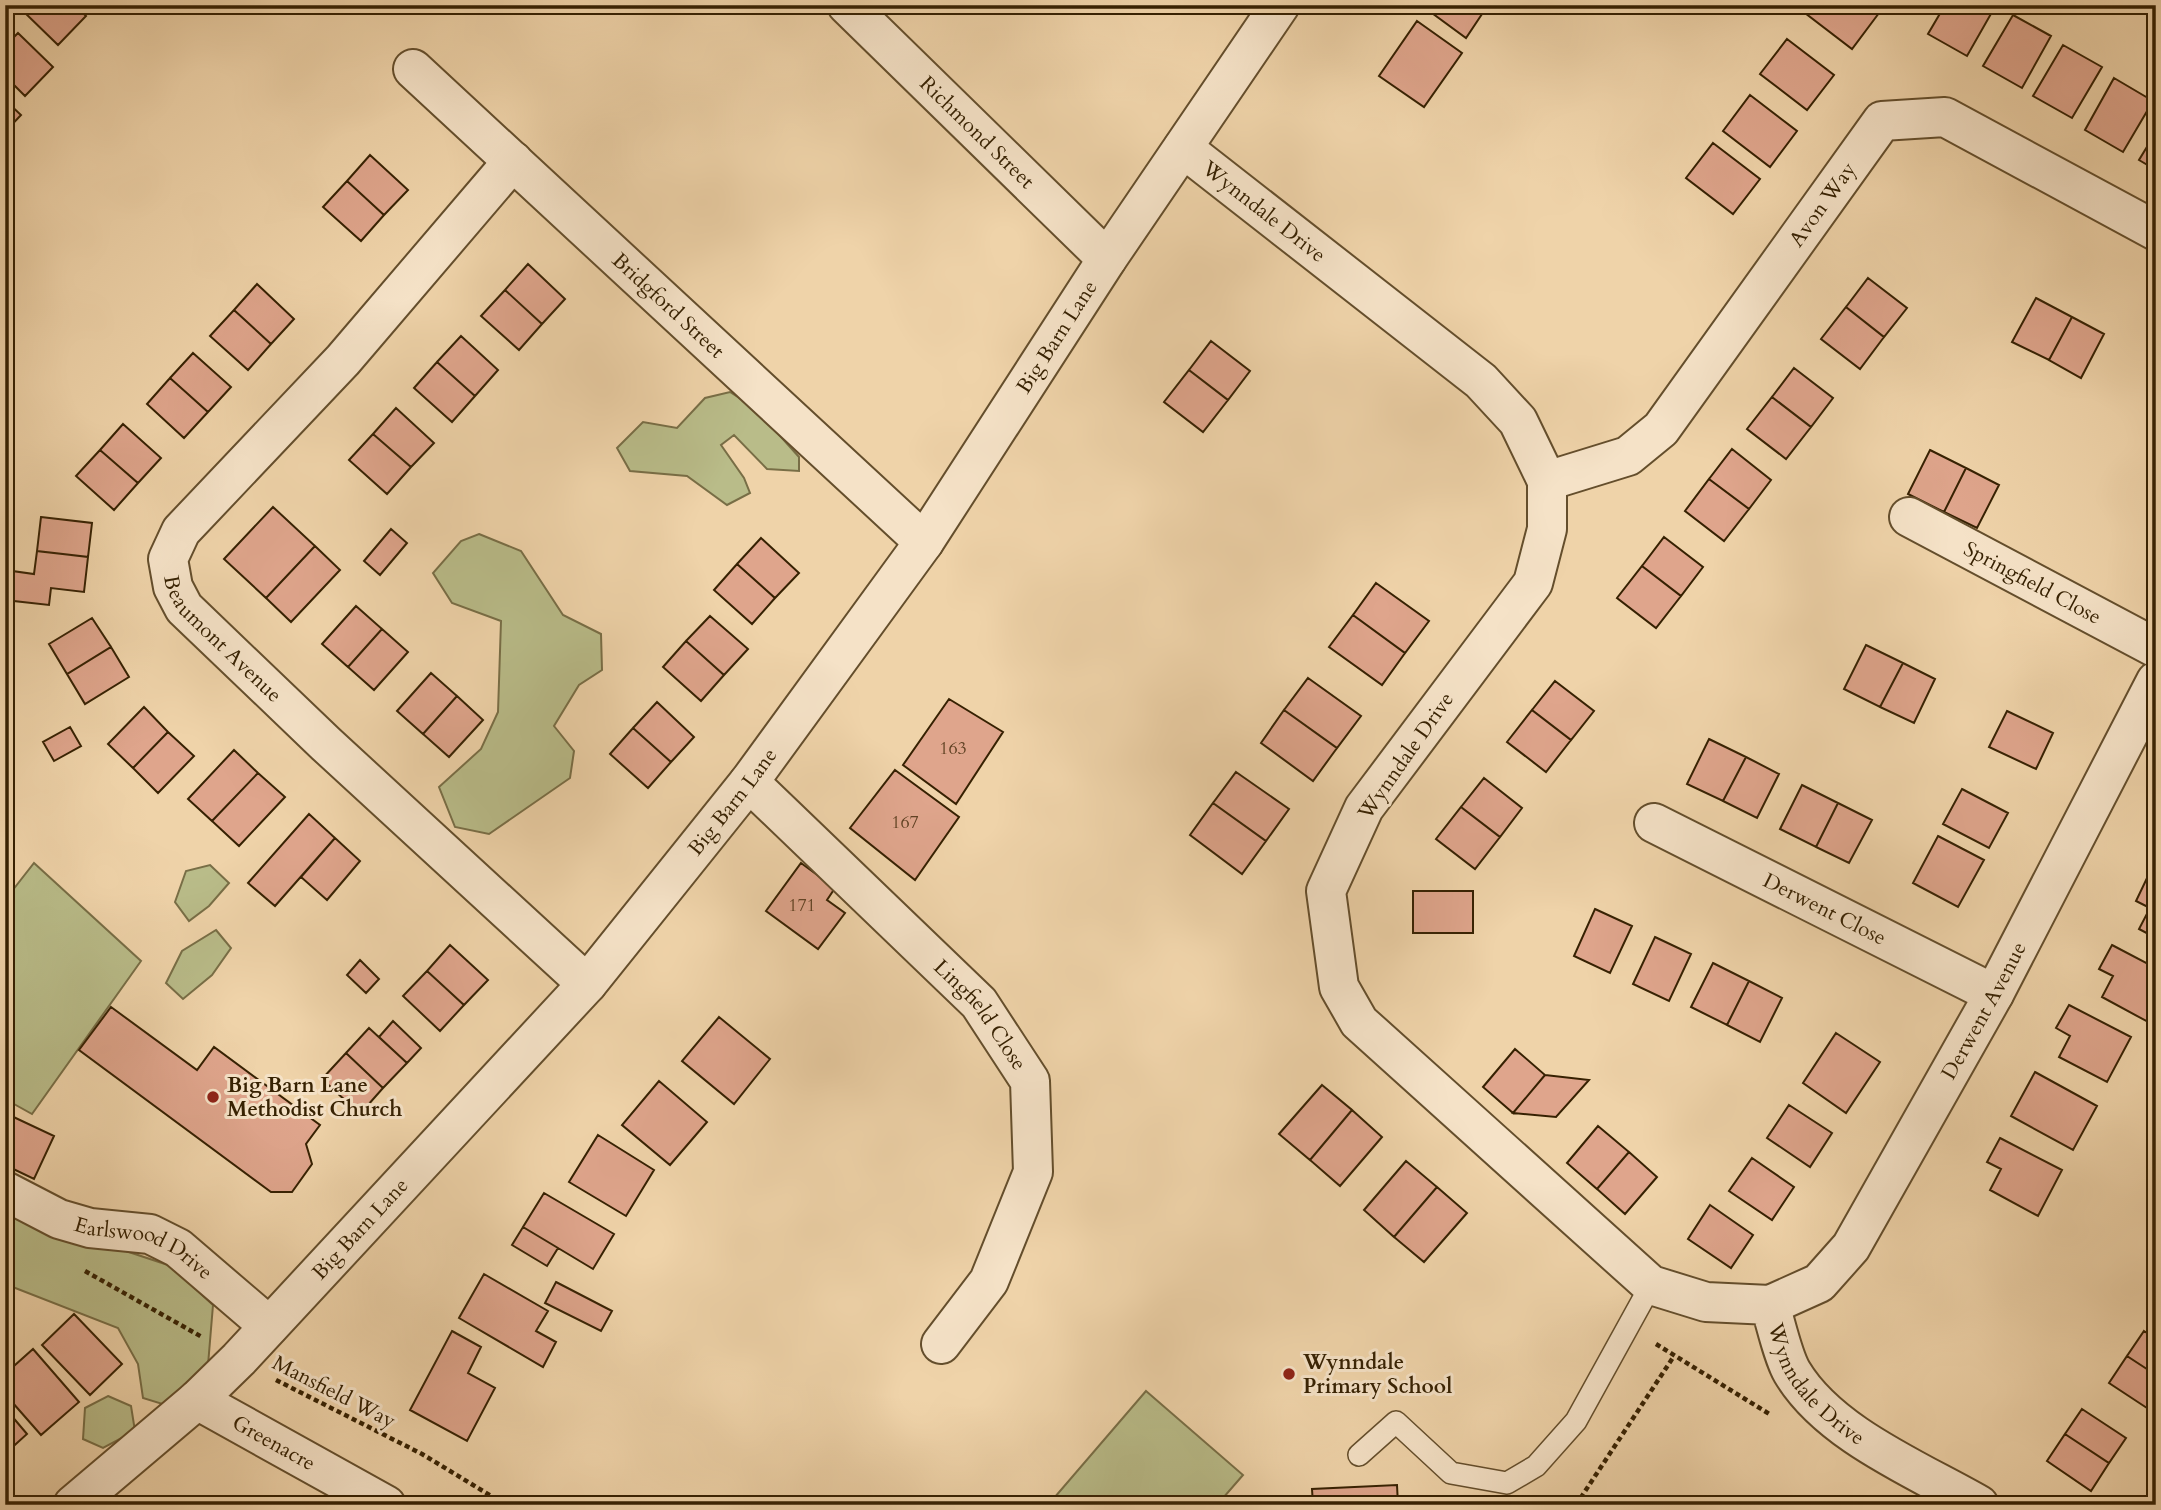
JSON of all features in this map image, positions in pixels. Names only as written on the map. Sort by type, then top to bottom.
[{"type":"street","name":"Richmond Street","points":[[847,5],[1107,259]]},
{"type":"street","name":"Big Barn Lane","points":[[73,1505],[197,1400],[239,1359],[587,984],[749,782],[924,541],[1107,259],[1280,5]]},
{"type":"street","name":"Bridgford Street","points":[[413,69],[924,541]]},
{"type":"street","name":"Avon Way","points":[[1547,481],[1628,456],[1661,429],[1882,121],[1945,117],[2156,231]]},
{"type":"street","name":"Wynndale Drive","points":[[1183,148],[1481,381],[1518,421],[1547,481],[1546,529],[1533,583],[1364,808],[1326,891],[1339,987],[1360,1022],[1651,1285],[1706,1302],[1770,1305],[1791,1371],[1826,1415],[1849,1432],[1979,1505]]},
{"type":"street","name":"Beaumont Avenue","points":[[513,162],[343,360],[181,531],[168,559],[173,587],[184,608],[326,744],[587,984]]},
{"type":"street","name":"Springfield Close","points":[[1909,517],[2156,648]]},
{"type":"street","name":"Derwent Avenue","points":[[1770,1305],[1819,1283],[1851,1247],[1994,994],[2156,681]]},
{"type":"street","name":"Lingfield Close","points":[[749,782],[979,1003],[1030,1081],[1033,1172],[989,1282],[941,1344]]},
{"type":"street","name":"Derwent Close","points":[[1654,823],[1994,994]]},
{"type":"street","name":"Earlswood Drive","points":[[5,1191],[59,1219],[90,1228],[150,1234],[178,1248],[269,1326]]},
{"type":"street","name":"Greenacre","points":[[197,1400],[386,1505]]},
{"type":"lane","points":[[1359,1455],[1396,1422],[1451,1473],[1507,1483],[1536,1466],[1576,1421],[1651,1285]]},
{"type":"path","name":"Mansfield Way","points":[[149,1305],[294,1390],[422,1454],[506,1505]]},
{"type":"path","points":[[1629,1327],[1778,1419]]},
{"type":"path","points":[[1576,1505],[1674,1356]]},
{"type":"green space","points":[[730,392],[755,408],[799,457],[799,471],[767,469],[734,435],[721,445],[744,478],[750,493],[727,505],[687,476],[630,471],[617,448],[643,422],[677,428],[705,398]]},
{"type":"green space","points":[[479,534],[521,551],[563,615],[601,634],[602,670],[579,685],[554,726],[574,751],[570,778],[489,834],[455,827],[439,787],[481,749],[498,712],[501,621],[452,603],[433,573],[461,541]]},
{"type":"green space","points":[[34,863],[141,961],[32,1114],[5,1099],[5,900]]},
{"type":"green space","points":[[210,865],[229,883],[209,906],[189,921],[175,902],[186,871]]},
{"type":"green space","points":[[216,930],[231,948],[212,975],[183,999],[166,983],[182,951]]},
{"type":"green space","points":[[5,1211],[171,1266],[213,1305],[207,1377],[172,1407],[143,1398],[138,1364],[118,1328],[5,1284]]},
{"type":"green space","points":[[1146,1391],[1243,1475],[1217,1505],[1048,1505]]},
{"type":"green space","points":[[108,1396],[131,1406],[135,1431],[103,1448],[83,1439],[85,1408]]},
{"type":"building","points":[[29,5],[75,5],[86,16],[58,45],[23,11]]},
{"type":"building","points":[[1421,5],[1488,5],[1466,38]]},
{"type":"building","points":[[1811,5],[1869,5],[1879,13],[1852,49],[1805,13]]},
{"type":"building","points":[[1945,5],[1996,5],[1967,56],[1928,34]]},
{"type":"building","points":[[2013,15],[2051,36],[2022,88],[1983,66]]},
{"type":"building","points":[[1417,21],[1462,53],[1424,107],[1379,76]]},
{"type":"building","points":[[18,33],[53,67],[25,96],[5,76],[5,46]]},
{"type":"building","points":[[1787,39],[1834,75],[1807,110],[1760,74]]},
{"type":"building","points":[[2063,45],[2102,67],[2072,118],[2033,96]]},
{"type":"building","points":[[2114,78],[2153,101],[2123,152],[2085,130]]},
{"type":"building","points":[[1750,95],[1797,131],[1770,167],[1723,131]]},
{"type":"building","points":[[5,100],[21,115],[5,132]]},
{"type":"building","points":[[2156,132],[2156,170],[2139,160]]},
{"type":"building","points":[[1713,143],[1760,179],[1733,214],[1686,178]]},
{"type":"building","points":[[370,155],[408,190],[384,215],[347,181]]},
{"type":"building","points":[[347,181],[384,215],[361,241],[323,207]]},
{"type":"building","points":[[528,264],[565,299],[542,324],[505,290]]},
{"type":"building","points":[[1868,278],[1907,308],[1884,337],[1846,307]]},
{"type":"building","points":[[257,284],[294,319],[271,344],[234,310]]},
{"type":"building","points":[[505,290],[542,324],[519,350],[481,316]]},
{"type":"building","points":[[2036,298],[2072,317],[2049,360],[2012,342]]},
{"type":"building","points":[[1846,307],[1884,337],[1860,369],[1821,339]]},
{"type":"building","points":[[234,310],[271,344],[248,370],[210,336]]},
{"type":"building","points":[[2072,317],[2104,334],[2081,378],[2049,360]]},
{"type":"building","points":[[461,336],[498,370],[475,396],[437,362]]},
{"type":"building","points":[[1211,341],[1250,371],[1228,400],[1189,370]]},
{"type":"building","points":[[193,353],[231,387],[208,412],[170,378]]},
{"type":"building","points":[[437,362],[475,396],[452,422],[414,388]]},
{"type":"building","points":[[1794,368],[1833,398],[1811,427],[1772,397]]},
{"type":"building","points":[[1189,370],[1228,400],[1203,432],[1164,402]]},
{"type":"building","points":[[170,378],[208,412],[184,438],[147,404]]},
{"type":"building","points":[[1772,397],[1811,427],[1786,459],[1747,429]]},
{"type":"building","points":[[396,408],[434,443],[411,467],[373,434]]},
{"type":"building","points":[[123,424],[161,458],[138,483],[100,450]]},
{"type":"building","points":[[373,434],[411,467],[387,494],[349,460]]},
{"type":"building","points":[[1732,449],[1771,480],[1749,509],[1709,479]]},
{"type":"building","points":[[100,450],[138,483],[114,510],[76,476]]},
{"type":"building","points":[[1930,450],[1966,468],[1944,512],[1908,494]]},
{"type":"building","points":[[1966,468],[1999,485],[1977,528],[1944,512]]},
{"type":"building","points":[[1709,479],[1749,509],[1724,541],[1685,511]]},
{"type":"building","points":[[273,507],[315,546],[266,598],[224,559]]},
{"type":"building","points":[[41,517],[92,523],[88,557],[37,551]]},
{"type":"building","points":[[391,529],[407,543],[380,575],[364,561]]},
{"type":"building","points":[[1664,537],[1703,567],[1681,596],[1642,566]]},
{"type":"building","points":[[761,538],[799,573],[775,598],[737,564]]},
{"type":"building","points":[[315,546],[340,570],[291,622],[266,598]]},
{"type":"building","points":[[37,551],[88,557],[84,592],[51,588],[49,605],[5,600],[5,570],[34,574]]},
{"type":"building","points":[[737,564],[775,598],[752,624],[714,590]]},
{"type":"building","points":[[1642,566],[1681,596],[1656,628],[1617,598]]},
{"type":"building","points":[[1376,583],[1429,621],[1405,653],[1353,615]]},
{"type":"building","points":[[356,606],[382,629],[348,667],[322,644]]},
{"type":"building","points":[[1353,615],[1405,653],[1382,685],[1329,647]]},
{"type":"building","points":[[710,616],[748,649],[724,675],[686,641]]},
{"type":"building","points":[[92,618],[111,647],[67,674],[49,644]]},
{"type":"building","points":[[382,629],[408,652],[374,690],[348,667]]},
{"type":"building","points":[[686,641],[724,675],[701,701],[663,667]]},
{"type":"building","points":[[1866,645],[1903,663],[1880,707],[1844,689]]},
{"type":"building","points":[[111,647],[129,677],[85,704],[67,674]]},
{"type":"building","points":[[1903,663],[1935,679],[1914,723],[1880,707]]},
{"type":"building","points":[[431,673],[457,696],[423,734],[397,711]]},
{"type":"building","points":[[1308,678],[1361,716],[1337,748],[1284,710]]},
{"type":"building","points":[[1555,681],[1594,711],[1571,740],[1532,710]]},
{"type":"building","points":[[457,696],[483,720],[449,757],[423,734]]},
{"type":"building","points":[[949,699],[1003,732],[956,804],[903,765]]},
{"type":"building","points":[[657,702],[694,737],[671,762],[633,728]]},
{"type":"building","points":[[144,707],[168,732],[133,768],[108,744]]},
{"type":"building","points":[[1284,710],[1337,748],[1313,781],[1261,743]]},
{"type":"building","points":[[1532,710],[1571,740],[1546,772],[1507,742]]},
{"type":"building","points":[[2007,711],[2053,733],[2036,769],[1989,747]]},
{"type":"building","points":[[70,727],[81,746],[54,761],[43,742]]},
{"type":"building","points":[[633,728],[671,762],[648,788],[610,754]]},
{"type":"building","points":[[168,732],[194,756],[158,793],[133,768]]},
{"type":"building","points":[[1709,739],[1746,757],[1723,801],[1687,784]]},
{"type":"building","points":[[234,750],[258,773],[212,821],[188,799]]},
{"type":"building","points":[[1746,757],[1779,774],[1757,818],[1723,801]]},
{"type":"building","points":[[895,770],[959,817],[915,880],[850,828]]},
{"type":"building","points":[[1236,772],[1289,809],[1266,841],[1213,803]]},
{"type":"building","points":[[258,773],[285,797],[239,846],[212,821]]},
{"type":"building","points":[[1484,778],[1522,808],[1500,837],[1461,807]]},
{"type":"building","points":[[1802,785],[1838,803],[1816,847],[1780,829]]},
{"type":"building","points":[[1962,789],[2008,813],[1989,848],[1943,824]]},
{"type":"building","points":[[1213,803],[1266,841],[1242,874],[1190,835]]},
{"type":"building","points":[[1838,803],[1872,820],[1849,863],[1816,847]]},
{"type":"building","points":[[1461,807],[1500,837],[1475,869],[1436,839]]},
{"type":"building","points":[[309,814],[335,838],[275,906],[248,883]]},
{"type":"building","points":[[1938,836],[1984,860],[1958,907],[1913,883]]},
{"type":"building","points":[[335,838],[360,861],[327,900],[301,877]]},
{"type":"building","points":[[801,863],[835,888],[827,900],[845,913],[818,949],[766,911]]},
{"type":"building","points":[[2148,876],[2156,881],[2156,938],[2139,929],[2150,908],[2136,901]]},
{"type":"building","points":[[1413,891],[1473,891],[1473,933],[1413,933]]},
{"type":"building","points":[[1595,909],[1632,926],[1610,973],[1574,956]]},
{"type":"building","points":[[1655,937],[1691,954],[1669,1001],[1633,984]]},
{"type":"building","points":[[450,945],[488,980],[464,1005],[427,971]]},
{"type":"building","points":[[2112,945],[2156,968],[2156,1011],[2150,1023],[2102,997],[2113,976],[2099,969]]},
{"type":"building","points":[[360,960],[379,979],[366,993],[347,975]]},
{"type":"building","points":[[1713,963],[1749,981],[1727,1025],[1691,1007]]},
{"type":"building","points":[[427,971],[464,1005],[440,1031],[403,996]]},
{"type":"building","points":[[1749,981],[1782,998],[1760,1042],[1727,1025]]},
{"type":"building","points":[[2069,1005],[2131,1037],[2107,1082],[2059,1057],[2070,1036],[2056,1028]]},
{"type":"building","name":"Big Barn Lane Methodist Church","points":[[111,1007],[197,1070],[214,1047],[320,1125],[306,1144],[312,1164],[292,1192],[271,1192],[79,1050]]},
{"type":"building","points":[[719,1017],[770,1059],[734,1104],[682,1061]]},
{"type":"building","points":[[393,1021],[421,1048],[407,1063],[379,1037]]},
{"type":"building","points":[[369,1028],[407,1063],[383,1088],[346,1053]]},
{"type":"building","points":[[1836,1033],[1880,1062],[1846,1113],[1803,1083]]},
{"type":"building","points":[[1515,1049],[1545,1075],[1513,1113],[1483,1087]]},
{"type":"building","points":[[346,1053],[383,1088],[360,1114],[322,1079]]},
{"type":"building","points":[[2035,1072],[2097,1106],[2073,1150],[2011,1116]]},
{"type":"building","points":[[1545,1075],[1589,1080],[1556,1117],[1513,1113]]},
{"type":"building","points":[[659,1081],[707,1122],[670,1165],[622,1125]]},
{"type":"building","points":[[1322,1085],[1352,1110],[1310,1160],[1279,1134]]},
{"type":"building","points":[[1789,1105],[1832,1133],[1810,1167],[1767,1138]]},
{"type":"building","points":[[1352,1110],[1382,1137],[1340,1186],[1310,1160]]},
{"type":"building","points":[[5,1113],[54,1136],[34,1179],[5,1165]]},
{"type":"building","points":[[1598,1126],[1629,1152],[1597,1189],[1567,1163]]},
{"type":"building","points":[[598,1135],[654,1170],[626,1216],[569,1182]]},
{"type":"building","points":[[2000,1138],[2062,1170],[2038,1216],[1990,1190],[2001,1169],[1987,1162]]},
{"type":"building","points":[[1629,1152],[1657,1177],[1625,1214],[1597,1189]]},
{"type":"building","points":[[1752,1158],[1794,1187],[1772,1220],[1729,1191]]},
{"type":"building","points":[[1406,1161],[1437,1187],[1394,1237],[1364,1210]]},
{"type":"building","points":[[1437,1187],[1467,1213],[1424,1262],[1394,1237]]},
{"type":"building","points":[[544,1193],[614,1234],[593,1269],[523,1227]]},
{"type":"building","points":[[1710,1205],[1753,1235],[1731,1268],[1688,1239]]},
{"type":"building","points":[[523,1227],[558,1248],[547,1266],[512,1245]]},
{"type":"building","points":[[484,1274],[548,1311],[536,1331],[556,1342],[543,1367],[459,1318]]},
{"type":"building","points":[[556,1282],[612,1311],[601,1331],[545,1303]]},
{"type":"building","points":[[74,1314],[122,1364],[90,1395],[42,1345]]},
{"type":"building","points":[[452,1331],[481,1347],[468,1373],[495,1388],[467,1441],[410,1410]]},
{"type":"building","points":[[2144,1331],[2156,1339],[2156,1375],[2127,1356]]},
{"type":"building","points":[[33,1349],[79,1402],[41,1435],[5,1394],[5,1374]]},
{"type":"building","points":[[2127,1356],[2156,1375],[2156,1408],[2153,1412],[2109,1383]]},
{"type":"building","points":[[5,1408],[27,1434],[7,1452],[5,1450]]},
{"type":"building","points":[[2082,1409],[2126,1438],[2109,1463],[2065,1434]]},
{"type":"building","points":[[2065,1434],[2109,1463],[2091,1491],[2047,1461]]},
{"type":"building","points":[[1397,1485],[1398,1505],[1313,1505],[1312,1489]]},
{"type":"place","name":"Big Barn Lane Methodist Church","points":[[213,1097]]},
{"type":"place","name":"Wynndale Primary School","points":[[1289,1374]]}]
